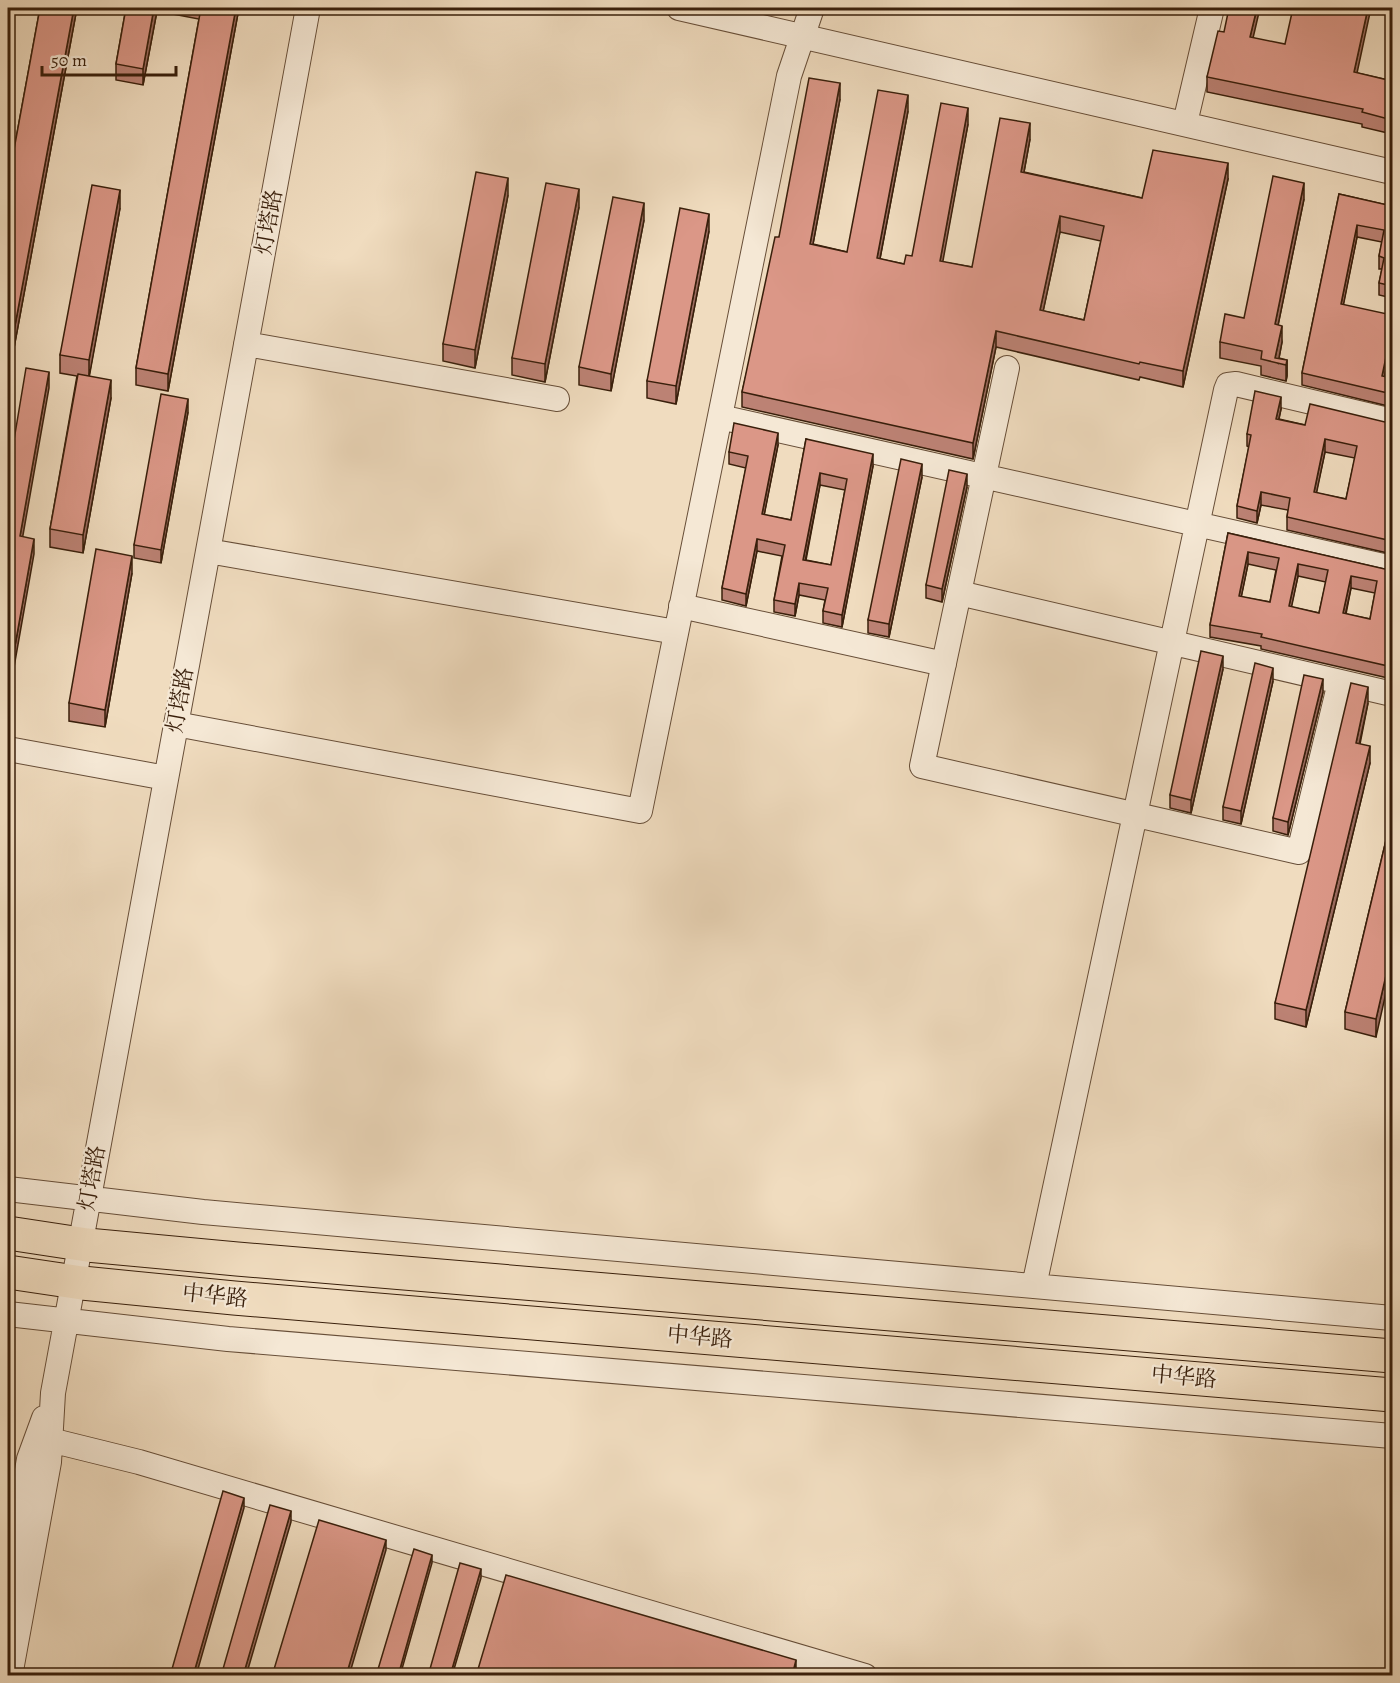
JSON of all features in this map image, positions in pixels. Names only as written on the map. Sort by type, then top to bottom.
[{"type":"highway","name":"中华路","points":[[8,1233],[80,1244],[1392,1356]]},
{"type":"highway","name":"中华路","points":[[8,1272],[73,1282],[234,1298],[1392,1395]]},
{"type":"street","name":"灯塔路","points":[[8,1578],[29,1459],[52,1393],[66,1321],[308,8]]},
{"type":"street","points":[[679,8],[1392,172]]},
{"type":"street","points":[[176,724],[640,811],[789,76],[805,36],[812,8]]},
{"type":"street","points":[[1185,123],[1212,8]]},
{"type":"street","points":[[246,344],[556,399]]},
{"type":"street","points":[[1007,368],[922,766],[1299,852],[1340,682]]},
{"type":"street","points":[[1034,1286],[1228,385],[1236,384],[1392,421]]},
{"type":"street","points":[[720,417],[1392,568]]},
{"type":"street","points":[[208,550],[676,632]]},
{"type":"street","points":[[959,593],[1392,694]]},
{"type":"street","points":[[681,606],[944,664]]},
{"type":"street","points":[[8,749],[166,778]]},
{"type":"street","points":[[8,1189],[88,1200],[1392,1317]]},
{"type":"street","points":[[8,1314],[228,1339],[1392,1436]]},
{"type":"street","name":"灯塔路","points":[[10,1676],[49,1462],[52,1393]]},
{"type":"street","points":[[50,1440],[149,1465],[814,1668],[865,1676]]},
{"type":"building","points":[[40,8],[74,8],[11,347],[8,346],[8,182]]},
{"type":"building","points":[[126,8],[154,8],[143,69],[116,64]]},
{"type":"building","points":[[201,8],[236,8],[168,374],[136,368]]},
{"type":"building","points":[[1229,8],[1257,8],[1250,37],[1285,44],[1293,8],[1368,8],[1354,72],[1388,80],[1392,61],[1392,120],[1362,112],[1363,109],[1207,77],[1218,31],[1224,32]]},
{"type":"building","points":[[809,78],[840,83],[810,244],[847,252],[878,90],[908,95],[877,258],[904,264],[906,255],[912,256],[941,103],[968,108],[940,261],[972,267],[1000,118],[1030,123],[1021,172],[1142,198],[1153,150],[1228,163],[1183,371],[1140,362],[1139,364],[996,331],[973,443],[742,392],[775,237],[779,237]],"holes":[[[1060,216],[1104,226],[1084,320],[1040,310]]]},
{"type":"building","points":[[476,172],[508,178],[475,350],[443,344]]},
{"type":"building","points":[[1273,176],[1304,183],[1275,324],[1282,326],[1275,358],[1287,360],[1286,365],[1261,359],[1262,351],[1220,342],[1225,314],[1244,318]]},
{"type":"building","points":[[546,183],[579,189],[545,364],[512,358]]},
{"type":"building","points":[[92,185],[120,190],[89,360],[60,355]]},
{"type":"building","points":[[1339,194],[1392,206],[1392,286],[1379,283],[1384,258],[1379,256],[1384,230],[1357,225],[1341,304],[1392,315],[1392,329],[1382,376],[1392,378],[1392,394],[1302,373]]},
{"type":"building","points":[[613,197],[644,203],[611,374],[579,367]]},
{"type":"building","points":[[680,208],[709,214],[676,386],[647,381]]},
{"type":"building","points":[[26,368],[49,372],[20,536],[34,539],[8,685],[8,476]]},
{"type":"building","points":[[78,374],[111,380],[83,535],[50,529]]},
{"type":"building","points":[[1255,391],[1281,397],[1276,419],[1305,425],[1310,404],[1392,422],[1392,541],[1287,517],[1290,498],[1261,492],[1257,511],[1237,506],[1251,435],[1247,434]],"holes":[[[1325,439],[1357,446],[1346,499],[1314,492]]]},
{"type":"building","points":[[161,394],[188,399],[161,550],[134,545]]},
{"type":"building","points":[[734,423],[778,433],[762,514],[791,520],[806,439],[873,454],[842,615],[823,611],[828,588],[799,583],[795,604],[774,600],[785,545],[757,539],[746,594],[722,588],[748,456],[729,452]],"holes":[[[820,473],[847,479],[831,565],[803,560]]]},
{"type":"building","points":[[901,459],[922,464],[889,624],[868,620]]},
{"type":"building","points":[[949,470],[967,474],[942,589],[926,585]]},
{"type":"building","points":[[1228,533],[1392,569],[1392,643],[1388,666],[1261,637],[1262,634],[1210,625]],"holes":[[[1248,552],[1279,558],[1270,602],[1239,596]],[[1298,564],[1328,570],[1319,613],[1289,606]],[[1351,576],[1377,581],[1370,619],[1343,613]]]},
{"type":"building","points":[[96,549],[132,556],[105,710],[69,703]]},
{"type":"building","points":[[1201,651],[1223,656],[1191,800],[1170,795]]},
{"type":"building","points":[[1255,663],[1273,668],[1241,811],[1223,807]]},
{"type":"building","points":[[1304,675],[1323,679],[1288,822],[1273,818]]},
{"type":"building","points":[[1351,683],[1368,687],[1356,743],[1370,746],[1306,1010],[1275,1003]]},
{"type":"building","points":[[1392,815],[1392,949],[1376,1019],[1345,1012]]},
{"type":"building","points":[[223,1491],[244,1498],[193,1676],[170,1676]]},
{"type":"building","points":[[270,1505],[291,1511],[243,1676],[221,1676]]},
{"type":"building","points":[[319,1520],[386,1540],[346,1676],[272,1676]]},
{"type":"building","points":[[414,1549],[432,1555],[398,1676],[376,1676]]},
{"type":"building","points":[[460,1563],[481,1569],[450,1676],[428,1676]]},
{"type":"building","points":[[506,1575],[796,1660],[792,1676],[476,1676]]}]
